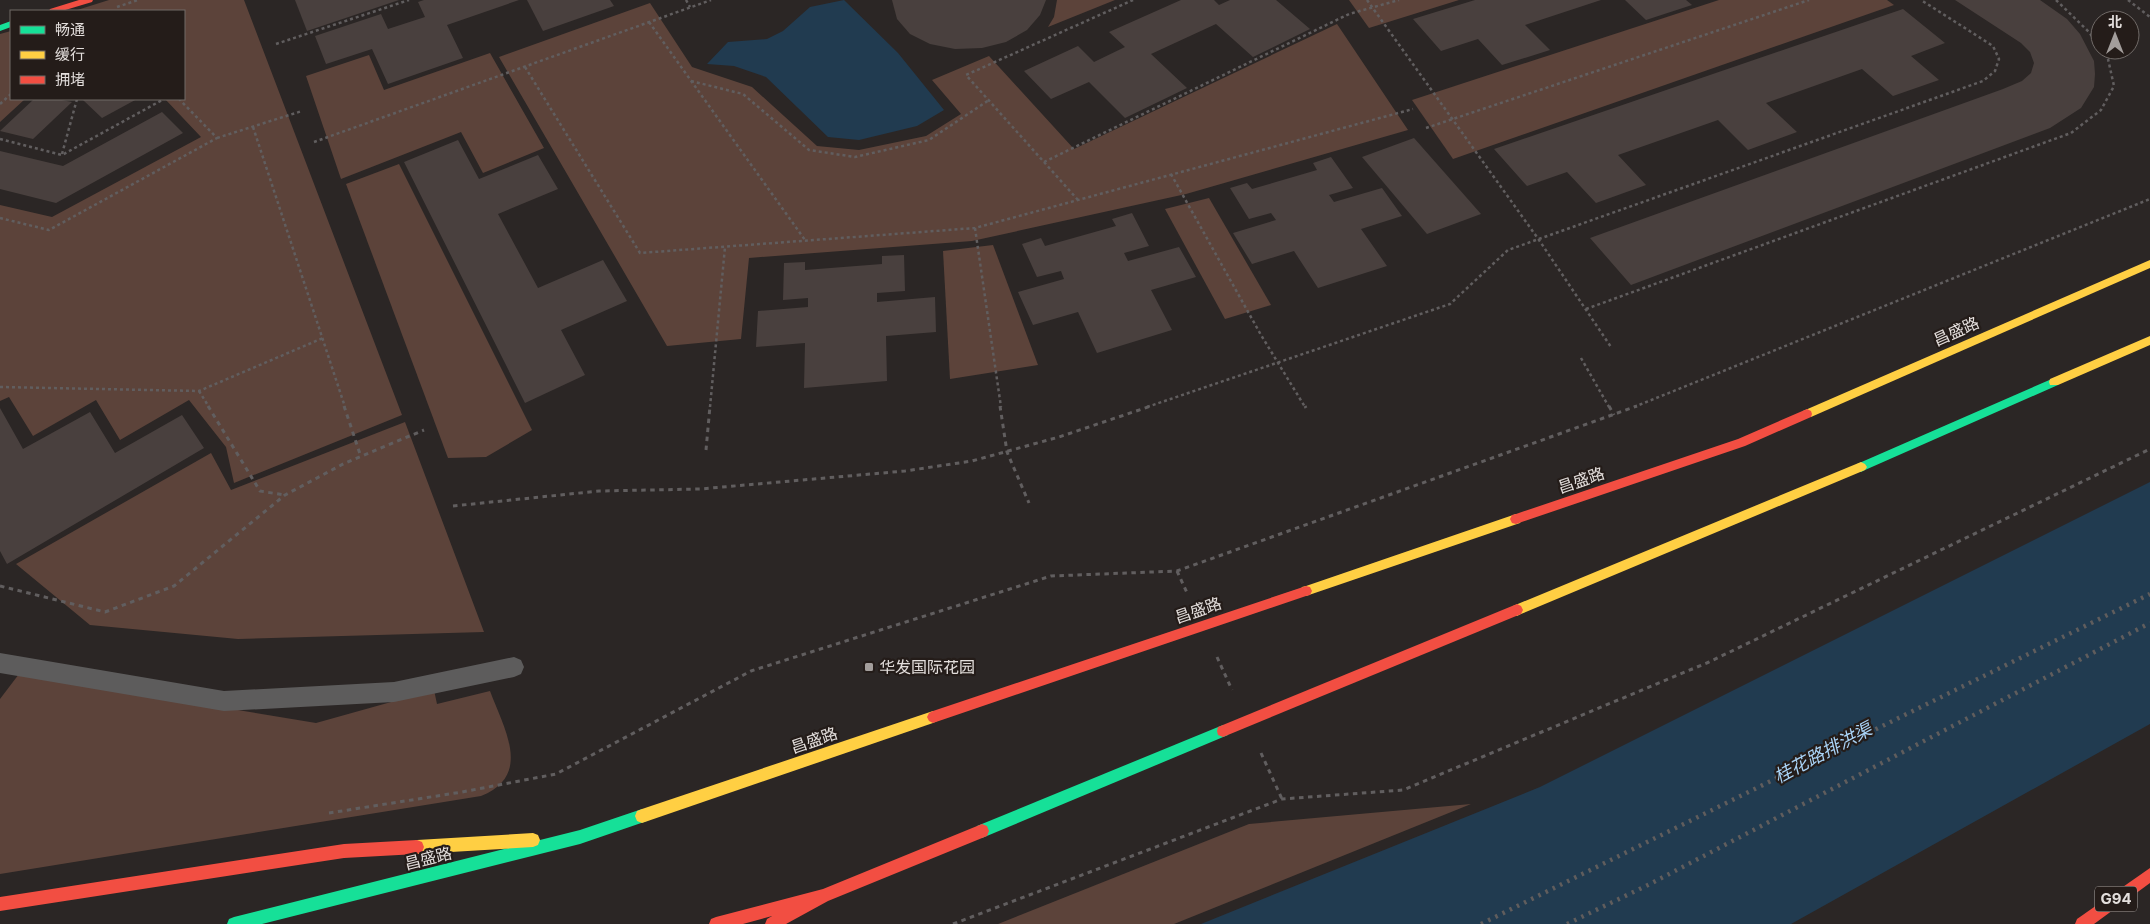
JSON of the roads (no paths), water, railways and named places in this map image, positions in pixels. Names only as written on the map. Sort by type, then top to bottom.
[{"type":"main road","points":[[56,10],[90,0]]},
{"type":"main road","points":[[2092,289],[2135,258]]},
{"type":"main road","name":"昌盛路","points":[[234,924],[580,837],[1741,443],[2150,264]]},
{"type":"main road","points":[[772,924],[823,896],[1802,493],[2150,340]]},
{"type":"main road","points":[[0,904],[344,851],[580,837]]},
{"type":"main road","name":"G94","points":[[2082,924],[2150,875]]},
{"type":"main road","points":[[716,924],[823,896]]},
{"type":"lane","points":[[0,662],[224,701],[394,692],[514,667]]},
{"type":"water","points":[[844,0],[898,53],[944,110],[917,126],[859,140],[828,137],[766,77],[734,66],[707,64],[728,42],[767,39],[783,31],[810,7]]},
{"type":"water","name":"桂花路排洪渠","points":[[2150,482],[2150,724],[1791,924],[1201,924],[1540,787]]},
{"type":"railway","points":[[1481,924],[2150,594]]},
{"type":"railway","points":[[1567,924],[1650,884],[2150,623]]},
{"type":"place","name":"华发国际花园","points":[[869,667]]}]
